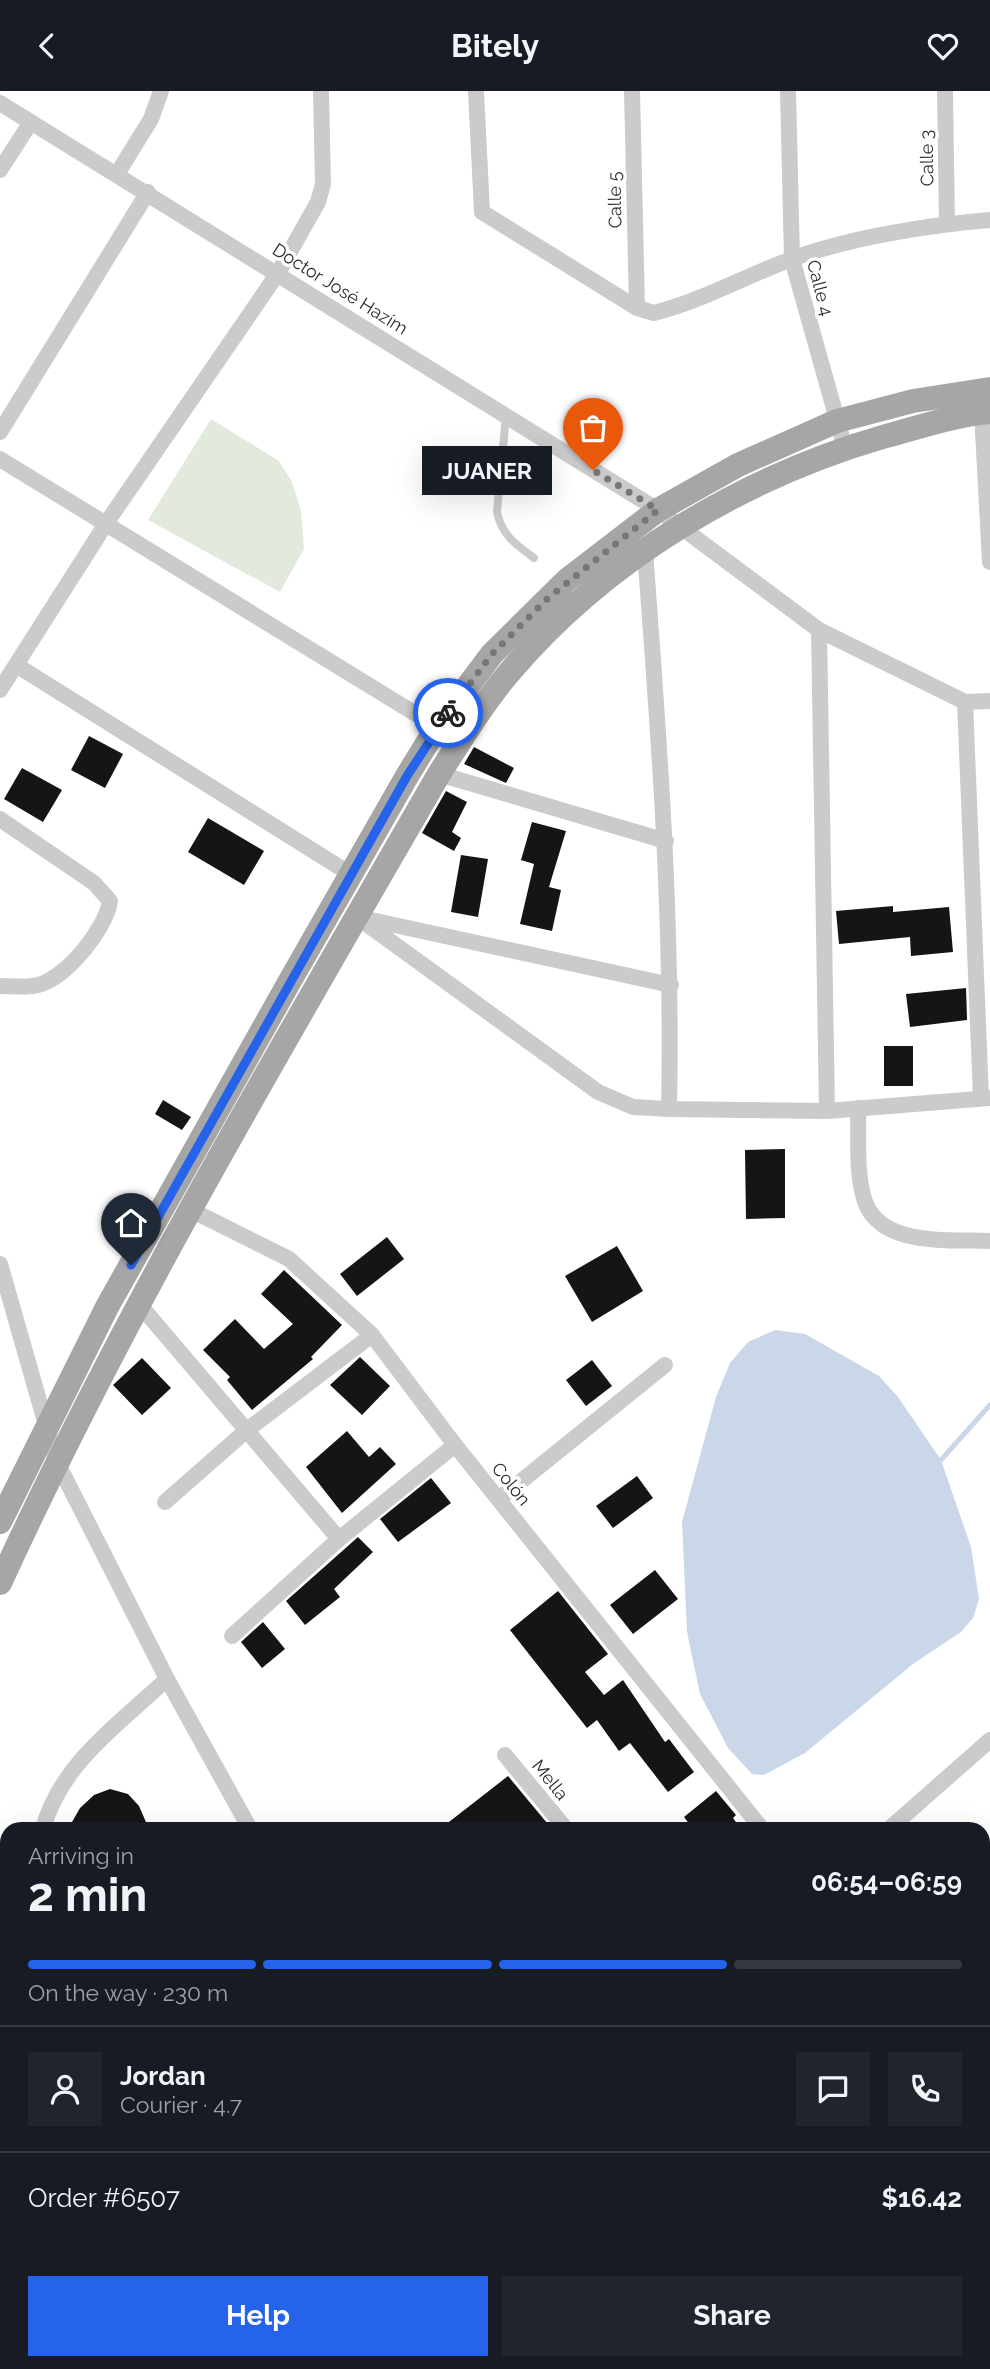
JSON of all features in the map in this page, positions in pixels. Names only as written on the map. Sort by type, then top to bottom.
[{"type":"main road","points":[[0,1522],[107,1307],[438,727],[492,654],[547,599],[658,510],[738,465],[837,421],[914,401],[990,389]]},
{"type":"main road","points":[[0,1583],[57,1460],[191,1210],[439,775],[469,726],[509,674],[598,586],[680,527],[784,472],[845,448],[986,412]]},
{"type":"street","points":[[117,174],[151,119],[161,91]]},
{"type":"street","points":[[0,690],[107,522],[278,273],[318,202],[324,184],[321,91]]},
{"type":"street","points":[[476,91],[480,209],[485,215],[637,308],[654,313],[673,308],[792,259],[840,246],[947,224],[990,220]]},
{"type":"street","name":"Calle 5","points":[[632,91],[637,308]]},
{"type":"street","name":"Calle 4","points":[[788,91],[792,259],[845,448]]},
{"type":"street","name":"Calle 3","points":[[945,91],[947,224]]},
{"type":"street","name":"Doctor José Hazím","points":[[0,103],[148,192],[658,510],[820,630],[965,702]]},
{"type":"street","points":[[0,170],[30,122]]},
{"type":"street","points":[[0,432],[148,192]]},
{"type":"street","points":[[986,412],[990,562]]},
{"type":"street","points":[[0,459],[107,522],[438,727]]},
{"type":"street","points":[[645,551],[666,841],[671,985],[668,1109]]},
{"type":"street","points":[[820,630],[827,1111]]},
{"type":"street","points":[[16,665],[352,876]]},
{"type":"street","points":[[357,917],[598,1093],[633,1107],[827,1111],[985,1098],[965,702],[990,701]]},
{"type":"street","points":[[439,775],[666,841]]},
{"type":"street","points":[[0,819],[94,883],[110,901],[108,912],[82,952],[59,975],[38,985],[0,986]]},
{"type":"street","points":[[357,917],[671,985]]},
{"type":"street","points":[[858,1108],[862,1194],[877,1221],[906,1236],[990,1241]]},
{"type":"street","name":"Colón","points":[[191,1210],[289,1259],[372,1335],[455,1445],[756,1822]]},
{"type":"street","points":[[0,1264],[57,1460],[167,1678],[246,1822]]},
{"type":"street","points":[[139,1304],[339,1539]]},
{"type":"street","points":[[165,1502],[247,1430],[372,1335]]},
{"type":"street","points":[[499,1499],[666,1365]]},
{"type":"street","points":[[232,1636],[339,1539],[455,1445]]},
{"type":"street","points":[[46,1822],[61,1787],[83,1757],[167,1678]]},
{"type":"street","points":[[897,1822],[990,1740]]},
{"type":"street","name":"Mella","points":[[505,1755],[560,1822]]},
{"type":"lane","points":[[506,415],[497,512],[500,527],[510,540],[534,558]]},
{"type":"shaded area","points":[[211,419],[279,461],[292,482],[301,511],[304,549],[280,592],[148,520]]},
{"type":"water","points":[[775,1330],[805,1334],[879,1376],[898,1397],[941,1460],[971,1547],[979,1599],[973,1618],[961,1632],[913,1664],[805,1753],[764,1775],[752,1774],[728,1748],[700,1694],[687,1632],[682,1522],[716,1397],[730,1363],[748,1342]]},
{"type":"building","points":[[89,736],[123,754],[105,788],[71,770]]},
{"type":"building","points":[[474,747],[514,768],[506,783],[464,764]]},
{"type":"building","points":[[22,768],[62,790],[43,822],[4,799]]},
{"type":"building","points":[[446,791],[467,802],[452,832],[461,838],[454,851],[422,833]]},
{"type":"building","points":[[208,818],[264,851],[244,885],[188,852]]},
{"type":"building","points":[[532,822],[566,831],[549,887],[561,890],[552,931],[520,924],[534,864],[521,860]]},
{"type":"building","points":[[461,855],[488,859],[478,917],[451,912]]},
{"type":"building","points":[[893,906],[893,912],[949,907],[953,952],[911,956],[910,937],[839,944],[836,911]]},
{"type":"building","points":[[966,988],[967,1020],[910,1027],[906,994]]},
{"type":"building","points":[[884,1046],[913,1046],[913,1086],[884,1086]]},
{"type":"building","points":[[163,1100],[191,1117],[182,1130],[155,1114]]},
{"type":"building","points":[[785,1149],[785,1218],[746,1219],[745,1150]]},
{"type":"building","points":[[387,1237],[404,1259],[357,1296],[340,1274]]},
{"type":"building","points":[[617,1246],[643,1291],[592,1322],[565,1276]]},
{"type":"building","points":[[284,1270],[342,1325],[311,1357],[313,1359],[252,1410],[227,1380],[230,1377],[203,1350],[235,1319],[264,1349],[293,1324],[261,1294]]},
{"type":"building","points":[[360,1357],[390,1386],[362,1415],[330,1385]]},
{"type":"building","points":[[142,1358],[171,1388],[142,1415],[113,1385]]},
{"type":"building","points":[[592,1360],[612,1386],[586,1406],[566,1380]]},
{"type":"building","points":[[347,1431],[369,1457],[380,1447],[396,1464],[342,1513],[306,1467]]},
{"type":"building","points":[[637,1476],[653,1498],[613,1528],[596,1506]]},
{"type":"building","points":[[431,1478],[451,1503],[398,1542],[380,1519]]},
{"type":"building","points":[[358,1537],[373,1552],[334,1589],[340,1597],[305,1625],[286,1601]]},
{"type":"building","points":[[655,1570],[678,1599],[633,1634],[610,1605]]},
{"type":"building","points":[[558,1591],[608,1654],[585,1672],[604,1695],[623,1680],[665,1742],[669,1739],[694,1772],[668,1792],[630,1743],[619,1751],[597,1720],[587,1728],[510,1630]]},
{"type":"building","points":[[263,1622],[285,1649],[262,1668],[241,1642]]},
{"type":"building","points":[[508,1776],[546,1822],[449,1822]]},
{"type":"building","points":[[110,1789],[128,1794],[139,1806],[146,1822],[72,1822],[80,1808],[94,1795]]},
{"type":"building","points":[[716,1791],[736,1815],[733,1818],[736,1822],[688,1822],[684,1817]]},
{"type":"waterway","points":[[941,1460],[990,1405]]},
{"type":"way so far","points":[[448,713],[492,654],[547,599],[567,580],[658,510],[593,470]]},
{"type":"place","name":"JUANER","points":[[593,470]]},
{"type":"route","points":[[131,1265],[407,776],[448,713]]}]
